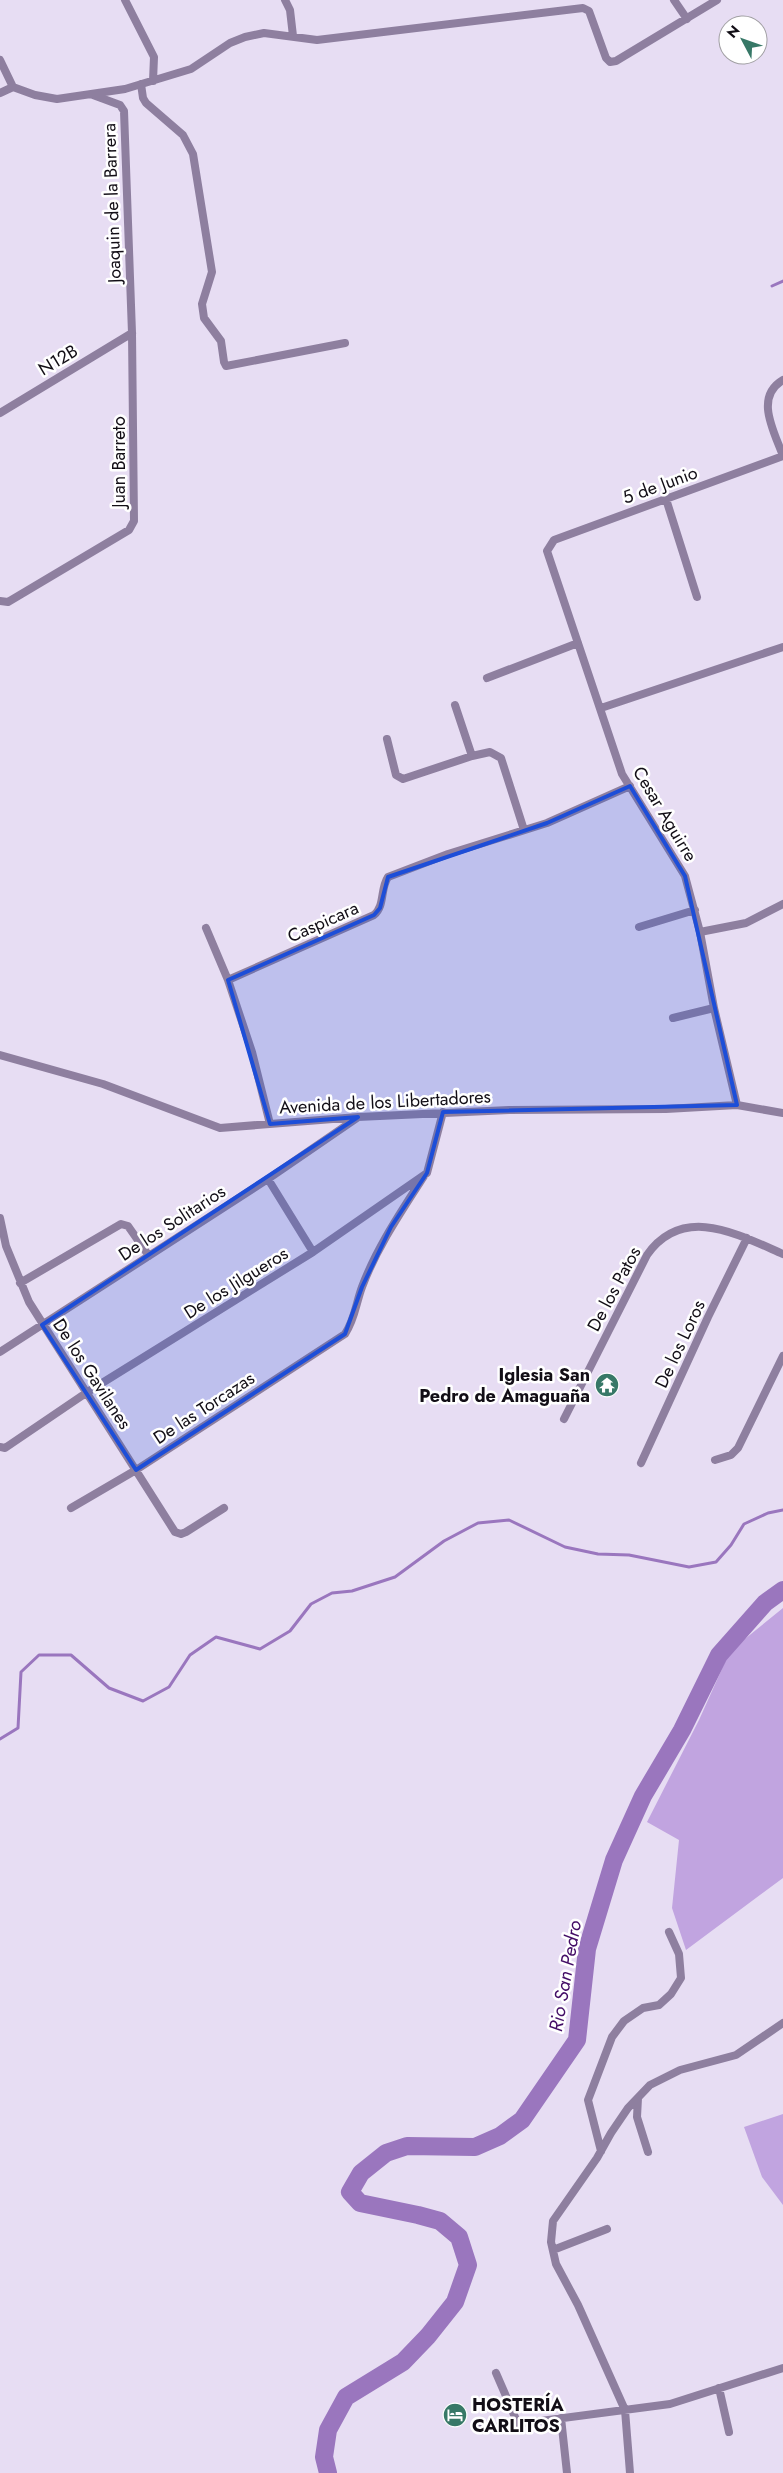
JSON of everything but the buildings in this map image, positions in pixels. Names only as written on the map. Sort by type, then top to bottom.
[{"type":"street","points":[[126,0],[154,57],[153,81]]},
{"type":"street","points":[[285,0],[290,10],[293,36]]},
{"type":"street","points":[[674,0],[687,19]]},
{"type":"street","points":[[0,92],[13,87],[35,95],[57,99],[141,84],[191,69],[230,43],[245,37],[264,33],[317,40],[587,8],[606,58],[610,62],[616,61],[717,0]]},
{"type":"street","points":[[0,60],[13,87]]},
{"type":"street","points":[[141,84],[143,98],[146,103],[183,135],[193,154],[212,272],[202,304],[204,318],[221,341],[226,366],[345,343]]},
{"type":"street","name":"Joaquin de la Barrera","points":[[91,94],[120,104],[124,111],[132,333]]},
{"type":"street","name":"N12B","points":[[0,413],[132,333]]},
{"type":"street","name":"Juan Barreto","points":[[0,601],[8,602],[132,526],[132,333]]},
{"type":"street","points":[[783,380],[774,385],[770,393],[767,411],[783,456]]},
{"type":"street","name":"5 de Junio","points":[[549,545],[554,540],[783,456]]},
{"type":"street","points":[[666,499],[698,597]]},
{"type":"street","name":"Cesar Aguirre","points":[[549,545],[547,551],[622,774],[685,876],[700,932],[714,1008],[737,1105]]},
{"type":"street","points":[[487,678],[578,643]]},
{"type":"street","points":[[600,708],[783,647]]},
{"type":"street","points":[[455,705],[472,756]]},
{"type":"street","points":[[387,740],[396,775],[403,779],[472,756],[490,752],[501,758],[524,830]]},
{"type":"street","name":"Caspicara","points":[[228,980],[374,915],[380,908],[384,885],[388,877],[448,854],[547,823],[630,786]]},
{"type":"street","points":[[700,932],[746,923],[783,904]]},
{"type":"street","points":[[639,927],[695,910]]},
{"type":"street","points":[[206,928],[228,980],[252,1052],[270,1124]]},
{"type":"street","points":[[673,1018],[714,1008]]},
{"type":"street","name":"Avenida de los Libertadores","points":[[0,1056],[103,1084],[220,1128],[443,1112],[666,1109],[737,1105],[783,1113]]},
{"type":"street","points":[[426,1173],[443,1112]]},
{"type":"street","name":"De los Solitarios","points":[[0,1352],[268,1179],[358,1117]]},
{"type":"street","name":"De los Jilgueros","points":[[2,1448],[86,1393],[314,1252],[426,1173]]},
{"type":"street","name":"De las Torcazas","points":[[71,1508],[136,1470],[345,1334],[349,1328],[362,1287],[381,1246],[426,1173]]},
{"type":"street","points":[[268,1179],[314,1252]]},
{"type":"street","name":"De los Gavilanes","points":[[0,1218],[3,1248],[42,1326],[176,1532],[181,1534],[224,1508]]},
{"type":"street","points":[[20,1282],[121,1224],[128,1226],[149,1256]]},
{"type":"street","name":"De los Patos","points":[[564,1419],[647,1255],[657,1241],[671,1232],[688,1226],[716,1228],[748,1238],[783,1254]]},
{"type":"street","name":"De los Loros","points":[[641,1463],[708,1317],[748,1238]]},
{"type":"street","points":[[716,1460],[731,1455],[738,1448],[783,1356]]},
{"type":"street","points":[[601,2150],[588,2100],[612,2037],[624,2021],[643,2008],[659,2005],[671,1994],[681,1978],[679,1954],[669,1932]]},
{"type":"street","points":[[630,2473],[625,2410],[578,2305],[556,2264],[553,2250],[553,2221],[611,2133],[650,2085],[680,2070],[736,2055],[783,2023]]},
{"type":"street","points":[[638,2098],[637,2117],[648,2152]]},
{"type":"street","points":[[553,2250],[606,2229]]},
{"type":"street","points":[[479,2429],[670,2404],[783,2368]]},
{"type":"street","points":[[496,2372],[518,2424]]},
{"type":"street","points":[[719,2388],[729,2432]]},
{"type":"street","points":[[561,2418],[567,2473]]},
{"type":"highlighted area","points":[[630,786],[685,876],[737,1105],[443,1112],[427,1173],[391,1227],[362,1287],[345,1334],[136,1470],[42,1325],[358,1117],[270,1124],[228,980],[374,915],[380,908],[388,877],[547,823]]},
{"type":"shaded area","points":[[783,1608],[783,1878],[686,1950],[672,1908],[679,1840],[647,1822],[699,1720],[730,1651]]},
{"type":"shaded area","points":[[783,2114],[783,2205],[762,2177],[744,2127]]},
{"type":"waterway","points":[[772,286],[783,281]]},
{"type":"waterway","points":[[0,1739],[18,1728],[21,1672],[39,1655],[71,1655],[109,1688],[143,1701],[169,1687],[190,1655],[216,1637],[260,1649],[290,1631],[311,1604],[332,1593],[352,1591],[395,1577],[444,1541],[478,1523],[509,1520],[565,1547],[598,1554],[629,1555],[689,1567],[716,1562],[731,1545],[744,1524],[768,1513],[783,1510]]},
{"type":"waterway","name":"Rio San Pedro","points":[[328,2473],[324,2457],[328,2430],[346,2397],[403,2362],[428,2336],[455,2302],[468,2265],[459,2237],[440,2221],[360,2203],[350,2192],[361,2173],[386,2153],[407,2146],[475,2147],[500,2136],[522,2120],[577,2040],[587,1949],[614,1860],[643,1796],[682,1730],[719,1655],[765,1603],[783,1590]]},
{"type":"place","name":"Iglesia San Pedro de Amaguaña","points":[[607,1385]]},
{"type":"place","name":"HOSTERÍA CARLITOS","points":[[455,2415]]}]
